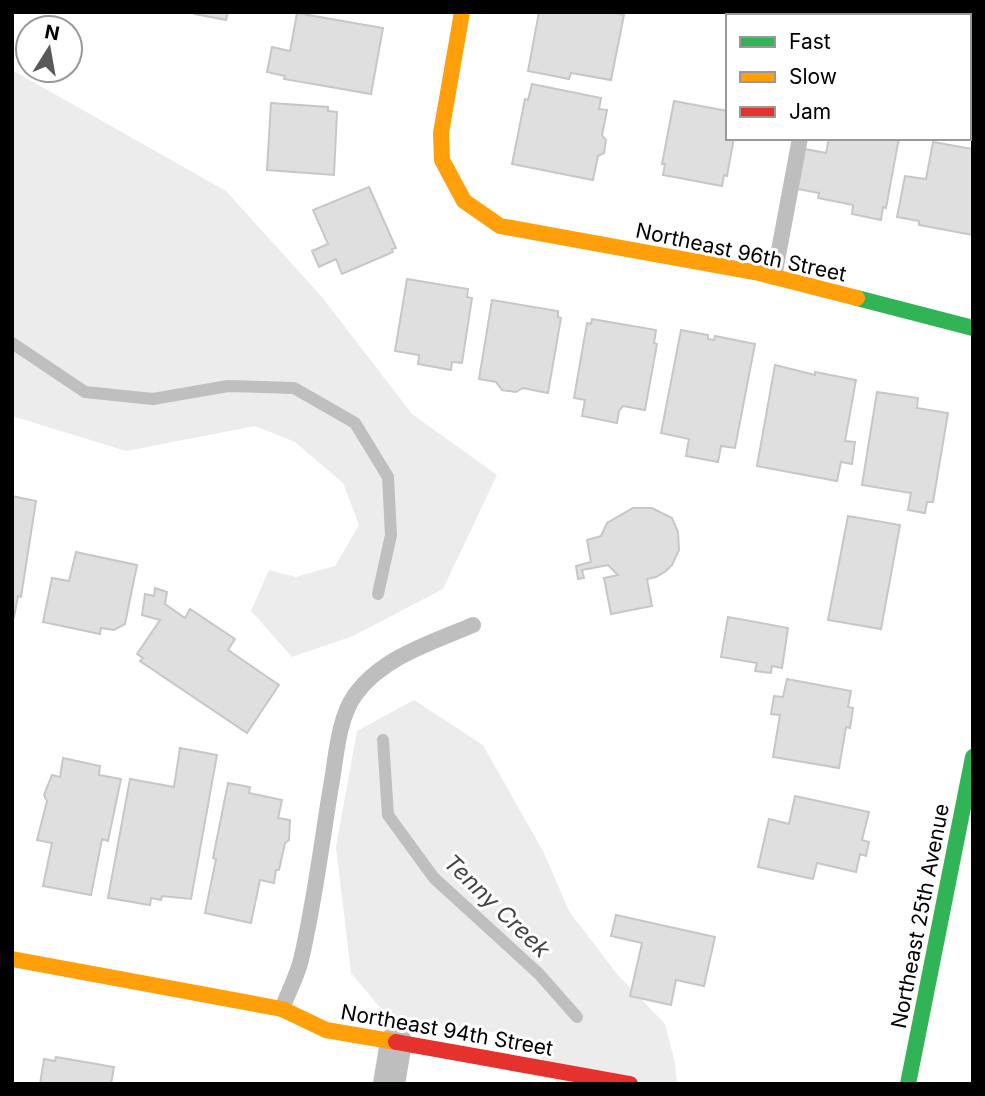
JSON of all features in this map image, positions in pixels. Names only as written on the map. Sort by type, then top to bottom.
[{"type":"street","name":"Northeast 96th Street","points":[[462,12],[441,133],[442,160],[464,201],[500,226],[774,277],[973,328]]},
{"type":"street","name":"Northeast 25th Avenue","points":[[908,1084],[973,757]]},
{"type":"street","name":"Northeast 94th Street","points":[[12,959],[282,1009],[326,1030],[630,1084]]},
{"type":"street","points":[[389,1084],[396,1042]]},
{"type":"lane","points":[[774,277],[800,140]]},
{"type":"lane","points":[[282,1009],[301,962],[344,720],[355,695],[376,674],[397,659],[427,643],[473,625]]},
{"type":"shaded area","points":[[12,70],[14,84],[37,84],[226,191],[322,297],[412,414],[497,475],[443,589],[353,636],[292,657],[251,611],[269,570],[296,577],[335,566],[359,525],[343,483],[295,442],[255,426],[126,451],[12,416]]},
{"type":"shaded area","points":[[414,700],[483,745],[544,853],[569,911],[617,974],[665,1024],[675,1063],[677,1084],[558,1084],[528,1038],[386,1015],[351,973],[336,847],[357,731]]},
{"type":"building","points":[[228,12],[226,20],[195,14]]},
{"type":"building","points":[[539,12],[611,12],[624,15],[611,80],[571,73],[569,79],[528,71]]},
{"type":"building","points":[[809,12],[924,12],[924,14]]},
{"type":"building","points":[[973,12],[973,63],[971,14],[954,14]]},
{"type":"building","points":[[297,13],[383,28],[371,94],[284,79],[285,76],[267,72],[272,47],[290,51]]},
{"type":"building","points":[[532,84],[601,98],[599,109],[607,110],[602,135],[606,140],[604,153],[598,156],[593,180],[512,164],[525,99],[528,100]]},
{"type":"building","points":[[674,101],[726,111],[726,140],[734,140],[727,176],[724,175],[722,186],[663,175],[665,164],[662,164]]},
{"type":"building","points":[[271,103],[328,107],[328,111],[337,112],[334,175],[267,170]]},
{"type":"building","points":[[829,140],[899,140],[886,208],[883,207],[881,220],[852,214],[853,205],[818,198],[819,193],[792,188],[800,148],[826,153]]},
{"type":"building","points":[[933,142],[973,149],[973,235],[919,225],[919,221],[897,217],[905,176],[926,179]]},
{"type":"building","points":[[369,187],[396,248],[392,249],[393,252],[342,274],[336,259],[319,267],[312,251],[328,244],[313,210]]},
{"type":"building","points":[[407,279],[468,289],[467,297],[472,298],[462,363],[452,362],[451,370],[418,364],[419,355],[395,351]]},
{"type":"building","points":[[492,300],[558,311],[558,317],[561,318],[548,393],[523,388],[516,392],[502,390],[496,382],[479,379]]},
{"type":"building","points":[[592,319],[656,330],[654,343],[657,344],[645,410],[623,406],[619,411],[617,423],[582,416],[585,400],[574,398],[587,323],[591,324]]},
{"type":"building","points":[[681,330],[708,335],[708,339],[714,340],[715,336],[755,344],[735,448],[721,446],[718,462],[686,456],[689,439],[661,433]]},
{"type":"building","points":[[775,365],[815,375],[815,372],[856,380],[845,441],[855,442],[852,464],[841,462],[837,481],[757,466]]},
{"type":"building","points":[[877,392],[918,398],[917,408],[948,413],[933,502],[927,502],[925,513],[908,510],[911,493],[862,485]]},
{"type":"building","points":[[12,496],[36,501],[21,597],[18,596],[14,617],[12,616]]},
{"type":"building","points":[[633,508],[652,508],[672,518],[678,532],[679,550],[666,571],[647,579],[652,606],[611,614],[604,578],[618,575],[608,565],[582,570],[584,578],[578,579],[576,566],[591,562],[587,540],[601,536],[607,523]]},
{"type":"building","points":[[848,516],[900,525],[881,629],[828,620]]},
{"type":"building","points":[[76,552],[137,565],[125,624],[114,630],[101,628],[100,634],[43,622],[52,578],[69,581]]},
{"type":"building","points":[[155,588],[167,592],[165,604],[185,618],[190,609],[235,639],[228,650],[279,685],[247,733],[140,661],[143,658],[137,654],[160,620],[142,615],[145,594],[154,596]]},
{"type":"building","points":[[728,617],[788,628],[782,668],[772,666],[771,673],[755,671],[757,663],[721,657]]},
{"type":"building","points":[[787,679],[851,691],[848,707],[853,708],[850,728],[846,727],[839,768],[773,757],[780,715],[771,714],[774,696],[783,697]]},
{"type":"building","points":[[180,748],[217,755],[191,899],[162,896],[161,900],[151,898],[150,905],[108,898],[130,779],[174,787]]},
{"type":"building","points":[[63,758],[100,766],[99,775],[121,779],[108,841],[102,839],[91,895],[43,886],[52,843],[37,840],[47,801],[44,795],[52,775],[60,777]]},
{"type":"building","points":[[228,783],[250,787],[249,793],[282,800],[278,818],[290,820],[289,840],[285,843],[279,870],[276,870],[274,883],[260,880],[251,923],[205,913]]},
{"type":"building","points":[[795,796],[869,812],[862,840],[869,842],[866,856],[860,854],[856,872],[817,863],[813,879],[758,867],[769,819],[789,824]]},
{"type":"building","points":[[616,915],[715,937],[704,986],[676,980],[671,1005],[630,996],[642,943],[611,936]]},
{"type":"building","points":[[56,1057],[114,1067],[111,1084],[40,1084],[44,1059],[55,1061]]},
{"type":"waterway","name":"Tenny Creek","points":[[12,343],[85,392],[153,399],[228,386],[294,388],[355,423],[388,477],[391,535],[378,594]]},
{"type":"waterway","name":"Tenny Creek","points":[[383,740],[388,815],[434,878],[539,974],[577,1017]]},
{"type":"traffic: fast","points":[[857,298],[973,328]]},
{"type":"traffic: fast","points":[[908,1084],[973,757]]},
{"type":"traffic: slow","points":[[462,12],[441,133],[442,160],[464,201],[500,226],[759,273],[857,298]]},
{"type":"traffic: slow","points":[[12,959],[282,1009],[326,1030],[396,1042]]},
{"type":"traffic: jam","points":[[396,1042],[630,1084]]}]
